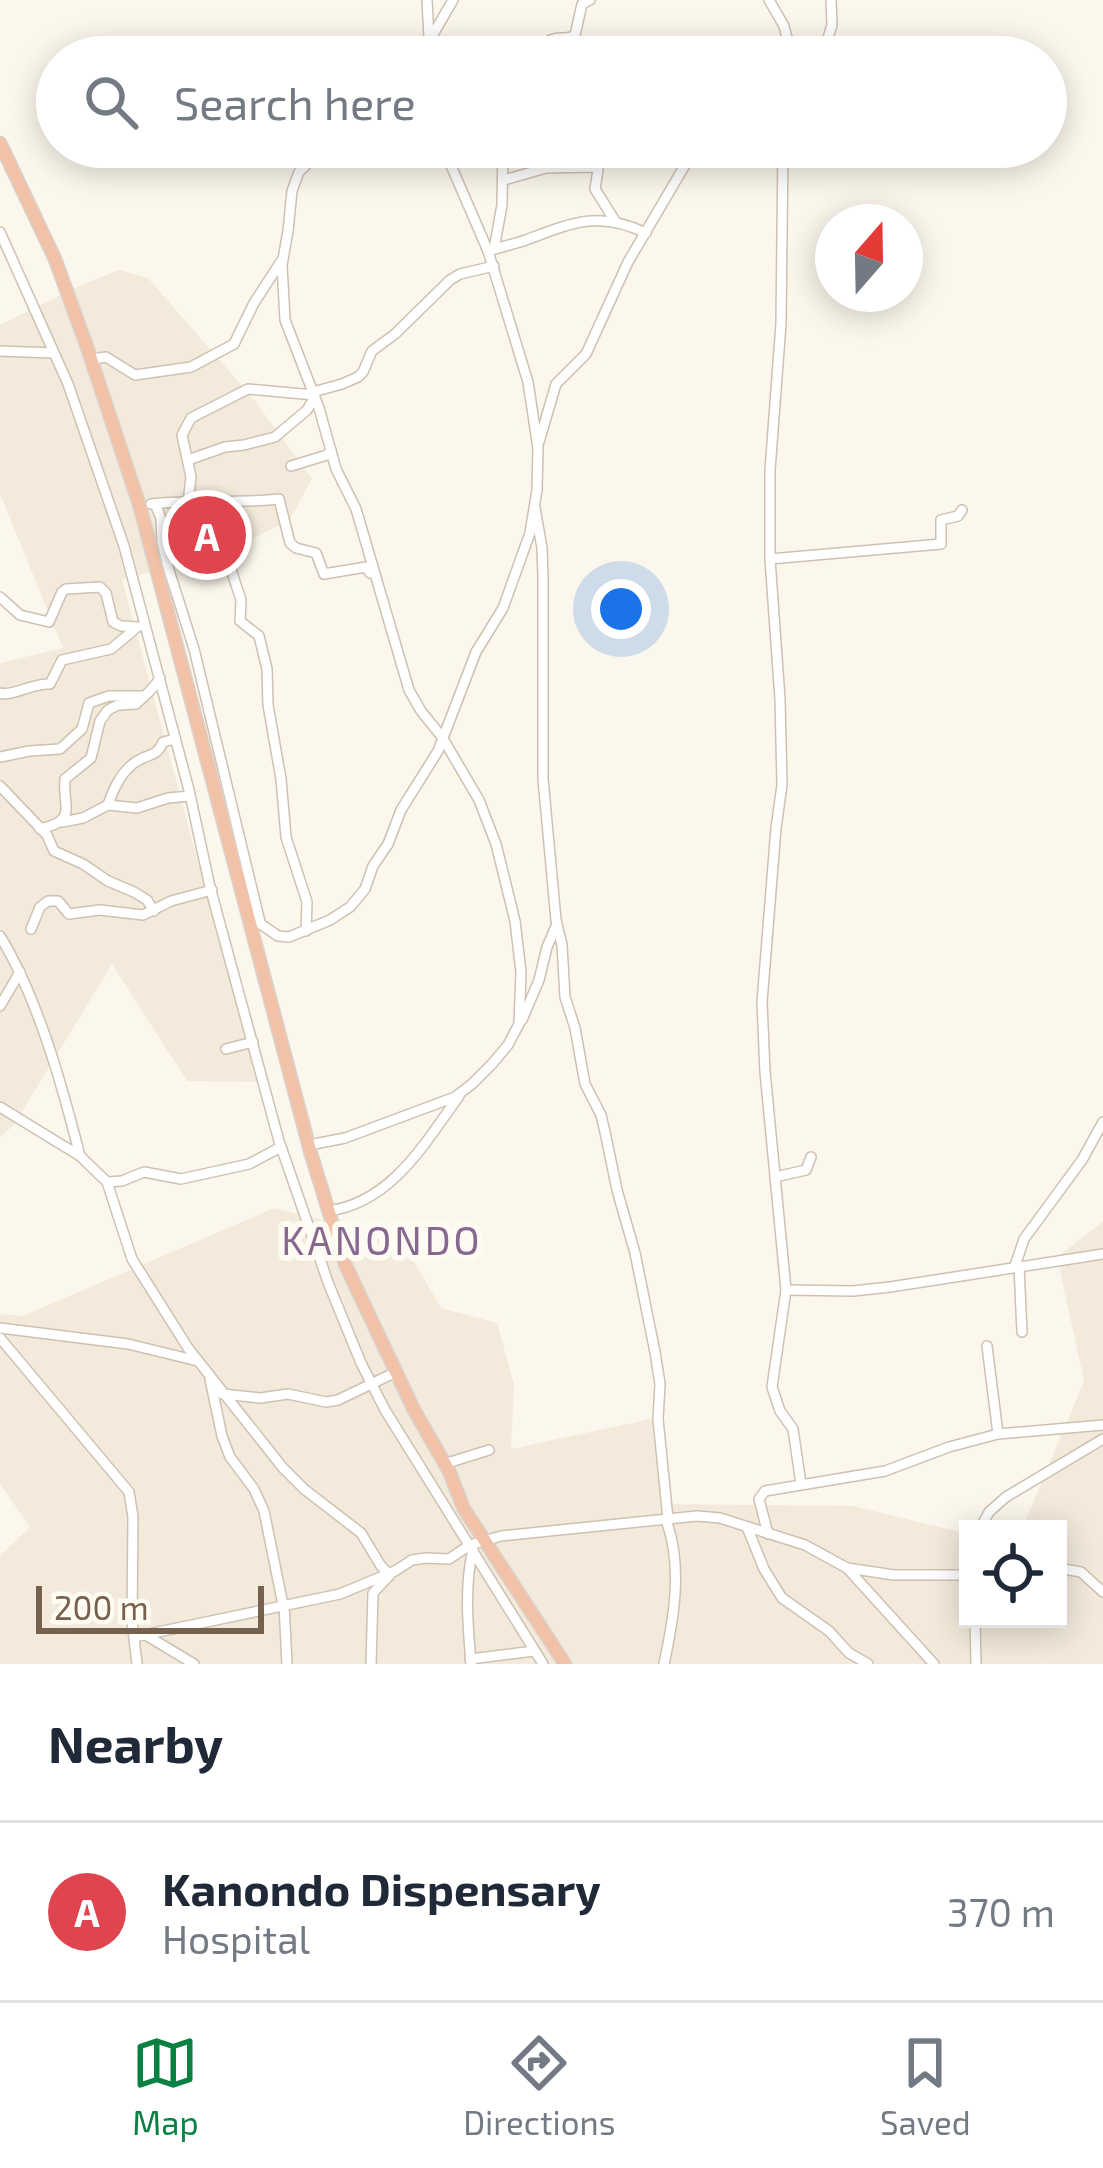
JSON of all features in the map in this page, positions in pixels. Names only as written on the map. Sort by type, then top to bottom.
[{"type":"highway","points":[[0,143],[55,260],[147,505],[248,916],[345,1264],[444,1463],[476,1545],[565,1664]]},
{"type":"street","points":[[427,0],[429,36]]},
{"type":"street","points":[[433,36],[453,0]]},
{"type":"street","points":[[564,36],[574,35],[582,4],[590,0]]},
{"type":"street","points":[[769,0],[787,36]]},
{"type":"street","points":[[829,36],[832,0]]},
{"type":"street","points":[[303,168],[294,183],[283,260],[285,320],[337,469],[356,509],[410,690],[479,800],[515,921],[521,972],[519,1024]]},
{"type":"street","points":[[453,168],[491,250],[521,353],[538,448]]},
{"type":"street","points":[[491,250],[504,168]]},
{"type":"street","points":[[504,174],[547,168]]},
{"type":"street","points":[[597,168],[596,192],[615,221]]},
{"type":"street","points":[[248,916],[289,938],[330,920],[365,889],[401,809],[438,751],[476,652],[503,608],[524,554],[535,508],[538,448],[556,384],[591,347],[616,284],[684,168]]},
{"type":"street","points":[[783,168],[770,559],[782,785],[762,1002],[786,1290],[772,1387],[780,1412],[793,1429],[801,1484]]},
{"type":"street","points":[[491,250],[559,226],[600,219],[646,233]]},
{"type":"street","points":[[0,232],[54,353],[104,486],[160,678],[281,1147],[329,1286],[371,1383],[411,1454],[476,1545],[543,1664]]},
{"type":"street","points":[[91,359],[106,357],[135,375],[199,363],[238,340],[254,302],[283,260]]},
{"type":"street","points":[[188,503],[191,482],[183,432],[191,418],[248,389],[314,395],[358,377],[372,351],[450,280],[494,266]]},
{"type":"street","points":[[0,351],[54,353]]},
{"type":"street","points":[[188,460],[275,437],[307,410],[314,395]]},
{"type":"street","points":[[291,466],[332,450]]},
{"type":"street","points":[[147,505],[279,499],[292,547],[316,553],[326,574],[363,566],[376,580]]},
{"type":"street","points":[[147,505],[161,518],[167,563],[194,649],[261,924]]},
{"type":"street","points":[[535,508],[542,548],[543,779],[565,997],[585,1084],[601,1115],[635,1252],[660,1384],[658,1419],[675,1588],[664,1664]]},
{"type":"street","points":[[770,559],[941,544],[941,520],[958,516],[962,510]]},
{"type":"street","points":[[167,563],[212,544],[226,548],[241,600],[240,621],[259,636],[268,669],[268,706],[286,837],[307,902],[330,920]]},
{"type":"street","points":[[0,597],[20,615],[49,622],[66,589],[100,587],[116,625],[142,626]]},
{"type":"street","points":[[0,693],[8,695],[35,683],[50,684],[62,660],[111,649],[142,626]]},
{"type":"street","points":[[62,822],[67,812],[65,779],[91,758],[103,716],[112,707],[136,704],[160,678]]},
{"type":"street","points":[[0,757],[60,749],[82,729],[89,703],[110,696],[142,696]]},
{"type":"street","points":[[108,805],[130,766],[175,739]]},
{"type":"street","points":[[0,786],[59,854],[134,892],[154,911]]},
{"type":"street","points":[[40,829],[83,818],[108,805],[137,808],[190,796]]},
{"type":"street","points":[[31,929],[40,907],[52,900],[69,914],[100,910],[142,915],[212,890]]},
{"type":"street","points":[[306,931],[307,902]]},
{"type":"street","points":[[328,1211],[372,1197],[424,1148],[462,1092],[508,1046],[536,991],[557,924]]},
{"type":"street","points":[[0,936],[41,1026],[80,1156]]},
{"type":"street","points":[[0,1006],[20,972]]},
{"type":"street","points":[[226,1049],[253,1042]]},
{"type":"street","points":[[309,1145],[358,1134],[462,1092]]},
{"type":"street","points":[[0,1107],[80,1156],[107,1182],[132,1259],[222,1394],[292,1478],[361,1533],[381,1566],[392,1573]]},
{"type":"street","points":[[1022,1332],[1017,1266],[1024,1239],[1082,1160],[1103,1122]]},
{"type":"street","points":[[107,1182],[144,1172],[189,1178],[249,1164],[281,1147]]},
{"type":"street","points":[[775,1177],[806,1170],[811,1156]]},
{"type":"street","points":[[295,1189],[320,1183]]},
{"type":"street","points":[[786,1290],[871,1289],[1103,1254]]},
{"type":"street","points":[[0,1328],[128,1344],[198,1361]]},
{"type":"street","points":[[0,1338],[129,1492],[139,1635],[136,1664]]},
{"type":"street","points":[[987,1346],[998,1434]]},
{"type":"street","points":[[222,1394],[260,1398],[288,1394],[326,1402],[395,1372]]},
{"type":"street","points":[[209,1376],[230,1456],[264,1511],[284,1605],[287,1664]]},
{"type":"street","points":[[768,1534],[760,1495],[884,1471],[998,1434],[1103,1426]]},
{"type":"street","points":[[985,1520],[1006,1497],[1103,1439]]},
{"type":"street","points":[[444,1463],[489,1450]]},
{"type":"street","points":[[139,1635],[340,1594],[420,1558],[449,1559],[513,1534],[707,1516],[805,1544],[847,1568],[934,1664]]},
{"type":"street","points":[[747,1527],[782,1598],[868,1664]]},
{"type":"street","points":[[476,1545],[469,1566],[467,1609],[471,1662],[534,1651]]},
{"type":"street","points":[[847,1568],[894,1575],[959,1575]]},
{"type":"street","points":[[1067,1570],[1081,1572],[1103,1592]]},
{"type":"street","points":[[371,1664],[374,1590],[392,1573]]},
{"type":"street","points":[[975,1628],[976,1664]]},
{"type":"street","points":[[139,1635],[194,1664]]},
{"type":"shaded area","points":[[119,270],[148,278],[252,397],[312,479],[289,521],[218,555],[122,579],[257,1082],[187,1081],[112,964],[14,1125],[0,1137],[0,663],[63,648],[0,494],[0,325]]},
{"type":"shaded area","points":[[274,1208],[362,1230],[410,1255],[441,1308],[497,1323],[514,1384],[511,1449],[655,1418],[666,1504],[853,1506],[959,1532],[959,1628],[1067,1628],[1067,1520],[1026,1520],[1084,1381],[1057,1257],[1103,1222],[1103,1664],[0,1664],[0,1556],[30,1527],[0,1484],[0,1314],[23,1316]]},
{"type":"place","name":"Kanondo Dispensary","points":[[207,535]]},
{"type":"district","name":"KANONDO","points":[[382,1239]]}]
